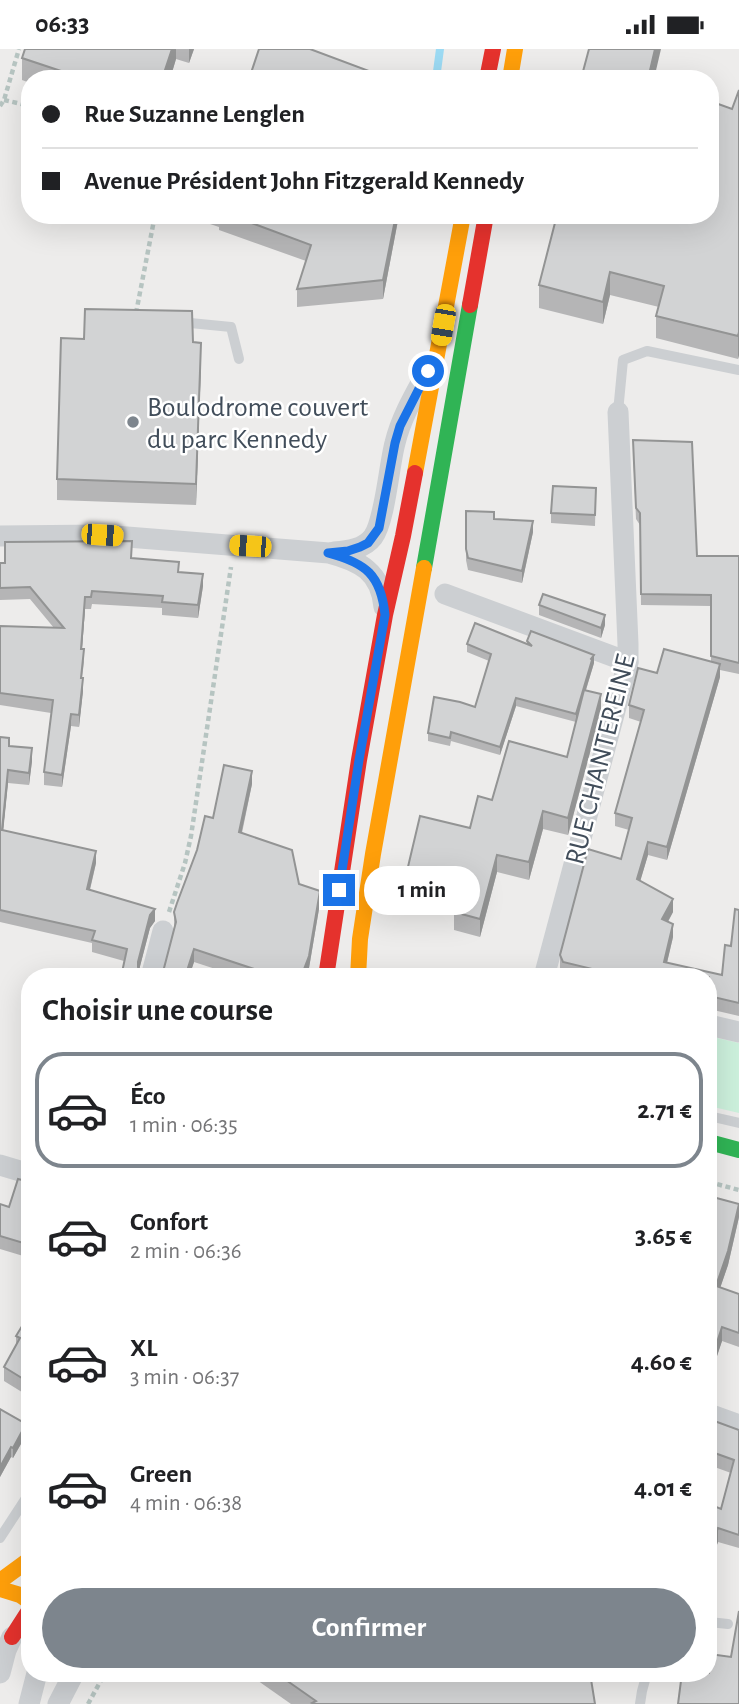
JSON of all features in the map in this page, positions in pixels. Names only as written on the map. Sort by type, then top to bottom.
[{"type":"main road","points":[[489,70],[493,49]]},
{"type":"main road","points":[[512,70],[515,49]]},
{"type":"main road","points":[[327,968],[359,760],[385,615],[403,536],[461,224]]},
{"type":"main road","points":[[360,968],[365,902],[384,785],[484,224]]},
{"type":"main road","points":[[717,1144],[739,1150]]},
{"type":"main road","points":[[719,1161],[739,1166]]},
{"type":"main road","points":[[0,1581],[21,1566]]},
{"type":"main road","points":[[0,1589],[21,1596]]},
{"type":"street","points":[[0,536],[102,535],[328,553],[360,547],[368,543],[379,528],[400,426],[438,353]]},
{"type":"street","name":"RUE CHANTEREINE","points":[[546,968],[628,662],[618,412]]},
{"type":"street","points":[[328,553],[367,568],[380,587],[385,615]]},
{"type":"street","points":[[445,594],[628,662]]},
{"type":"street","points":[[153,968],[163,931]]},
{"type":"street","points":[[717,1027],[739,1032]]},
{"type":"street","points":[[0,1165],[21,1171]]},
{"type":"street","points":[[717,1417],[739,1425]]},
{"type":"street","points":[[0,1673],[6,1650],[14,1636]]},
{"type":"street","points":[[29,1704],[35,1682]]},
{"type":"street","points":[[58,1704],[69,1682]]},
{"type":"lane","points":[[135,318],[231,327],[239,359]]},
{"type":"lane","points":[[618,412],[623,360],[647,351],[739,370]]},
{"type":"lane","points":[[717,1118],[739,1123]]},
{"type":"lane","points":[[0,1538],[21,1506]]},
{"type":"lane","points":[[717,1623],[728,1624]]},
{"type":"lane","points":[[640,1704],[645,1682]]},
{"type":"path","points":[[0,106],[19,49]]},
{"type":"path","points":[[4,100],[21,104]]},
{"type":"path","points":[[135,318],[153,224]]},
{"type":"path","points":[[163,931],[191,836],[228,600],[234,545]]},
{"type":"path","points":[[717,1184],[739,1190]]},
{"type":"path","points":[[88,1704],[100,1682]]},
{"type":"green space","points":[[717,1038],[739,1043],[739,1113],[717,1108]]},
{"type":"building","points":[[25,49],[172,49],[165,70],[58,70],[22,58]]},
{"type":"building","points":[[259,49],[310,49],[366,70],[252,70]]},
{"type":"building","points":[[589,49],[655,49],[650,70],[583,70]]},
{"type":"building","points":[[739,90],[738,336],[656,316],[664,286],[610,272],[603,302],[539,285],[555,224],[719,224],[719,104],[732,109]]},
{"type":"building","points":[[254,224],[394,224],[383,280],[297,289],[311,245]]},
{"type":"building","points":[[85,309],[192,311],[193,342],[201,343],[196,484],[57,479],[61,338],[84,339]]},
{"type":"building","points":[[633,440],[692,442],[697,556],[739,556],[739,663],[711,656],[711,595],[641,594],[640,513],[636,508]]},
{"type":"building","points":[[553,486],[596,488],[595,515],[551,513]]},
{"type":"building","points":[[466,511],[494,512],[494,519],[533,521],[522,571],[468,558]]},
{"type":"building","points":[[132,541],[131,558],[179,562],[178,572],[203,574],[198,605],[162,602],[163,596],[92,591],[91,597],[85,597],[81,649],[84,649],[83,678],[79,715],[71,714],[62,775],[44,772],[53,700],[0,693],[0,626],[64,628],[30,587],[0,588],[0,563],[5,563],[5,542]]},
{"type":"building","points":[[543,594],[605,615],[601,628],[539,605]]},
{"type":"building","points":[[475,623],[532,646],[527,641],[531,631],[594,655],[576,714],[516,698],[500,747],[451,732],[450,738],[428,733],[434,697],[475,707],[491,654],[467,644]]},
{"type":"building","points":[[664,649],[720,664],[667,847],[648,842],[637,879],[673,899],[662,919],[673,924],[664,962],[691,968],[588,968],[563,962],[560,955],[588,849],[621,859],[632,818],[615,813],[644,710],[629,705],[638,668],[657,673]]},
{"type":"building","points":[[584,690],[601,694],[568,818],[543,811],[529,862],[497,855],[480,919],[454,912],[461,885],[407,871],[420,816],[470,828],[478,796],[492,800],[509,741],[567,757]]},
{"type":"building","points":[[0,737],[9,738],[9,746],[32,748],[29,773],[8,770],[2,830],[96,851],[87,889],[155,909],[150,915],[138,968],[123,968],[127,949],[92,940],[95,931],[0,910]]},
{"type":"building","points":[[224,765],[252,771],[239,832],[292,850],[299,884],[320,891],[309,956],[304,968],[251,968],[194,949],[188,968],[164,968],[176,922],[174,912],[197,850],[205,816],[213,818]]},
{"type":"building","points":[[735,909],[739,910],[739,1003],[717,998],[717,974],[722,975],[725,945],[731,946]]},
{"type":"building","points":[[18,1179],[21,1180],[21,1242],[0,1236],[0,1204],[9,1207]]},
{"type":"building","points":[[717,1198],[739,1204],[717,1283]]},
{"type":"building","points":[[717,1286],[739,1294],[739,1333],[722,1327],[717,1342]]},
{"type":"building","points":[[21,1328],[21,1377],[4,1367],[20,1338],[16,1336]]},
{"type":"building","points":[[0,1409],[21,1421],[21,1433],[0,1467]]},
{"type":"building","points":[[717,1422],[739,1430],[739,1535],[718,1528],[717,1531],[717,1507],[721,1509],[734,1460],[717,1454]]},
{"type":"building","points":[[739,1611],[739,1704],[678,1704],[681,1682],[717,1682],[717,1655],[731,1657]]},
{"type":"building","points":[[289,1682],[591,1682],[595,1704],[312,1703],[316,1701]]},
{"type":"waterway","points":[[437,70],[440,49]]},
{"type":"traffic: fast","points":[[424,568],[470,305]]},
{"type":"traffic: fast","points":[[717,1144],[739,1150]]},
{"type":"traffic: slow","points":[[512,70],[515,49]]},
{"type":"traffic: slow","points":[[415,473],[461,224]]},
{"type":"traffic: slow","points":[[358,968],[360,939],[373,854],[424,568]]},
{"type":"traffic: slow","points":[[0,1581],[21,1566]]},
{"type":"traffic: slow","points":[[0,1589],[21,1596]]},
{"type":"traffic: jam","points":[[489,70],[493,49]]},
{"type":"traffic: jam","points":[[470,305],[484,224]]},
{"type":"traffic: jam","points":[[327,968],[359,760],[385,615],[415,473]]},
{"type":"traffic: jam","points":[[12,1637],[21,1623]]},
{"type":"place","name":"Boulodrome couvert du parc Kennedy","points":[[133,422]]},
{"type":"route","points":[[339,890],[385,615],[380,587],[367,568],[342,556],[328,553],[360,547],[374,537],[379,528],[400,426],[428,371]]}]
